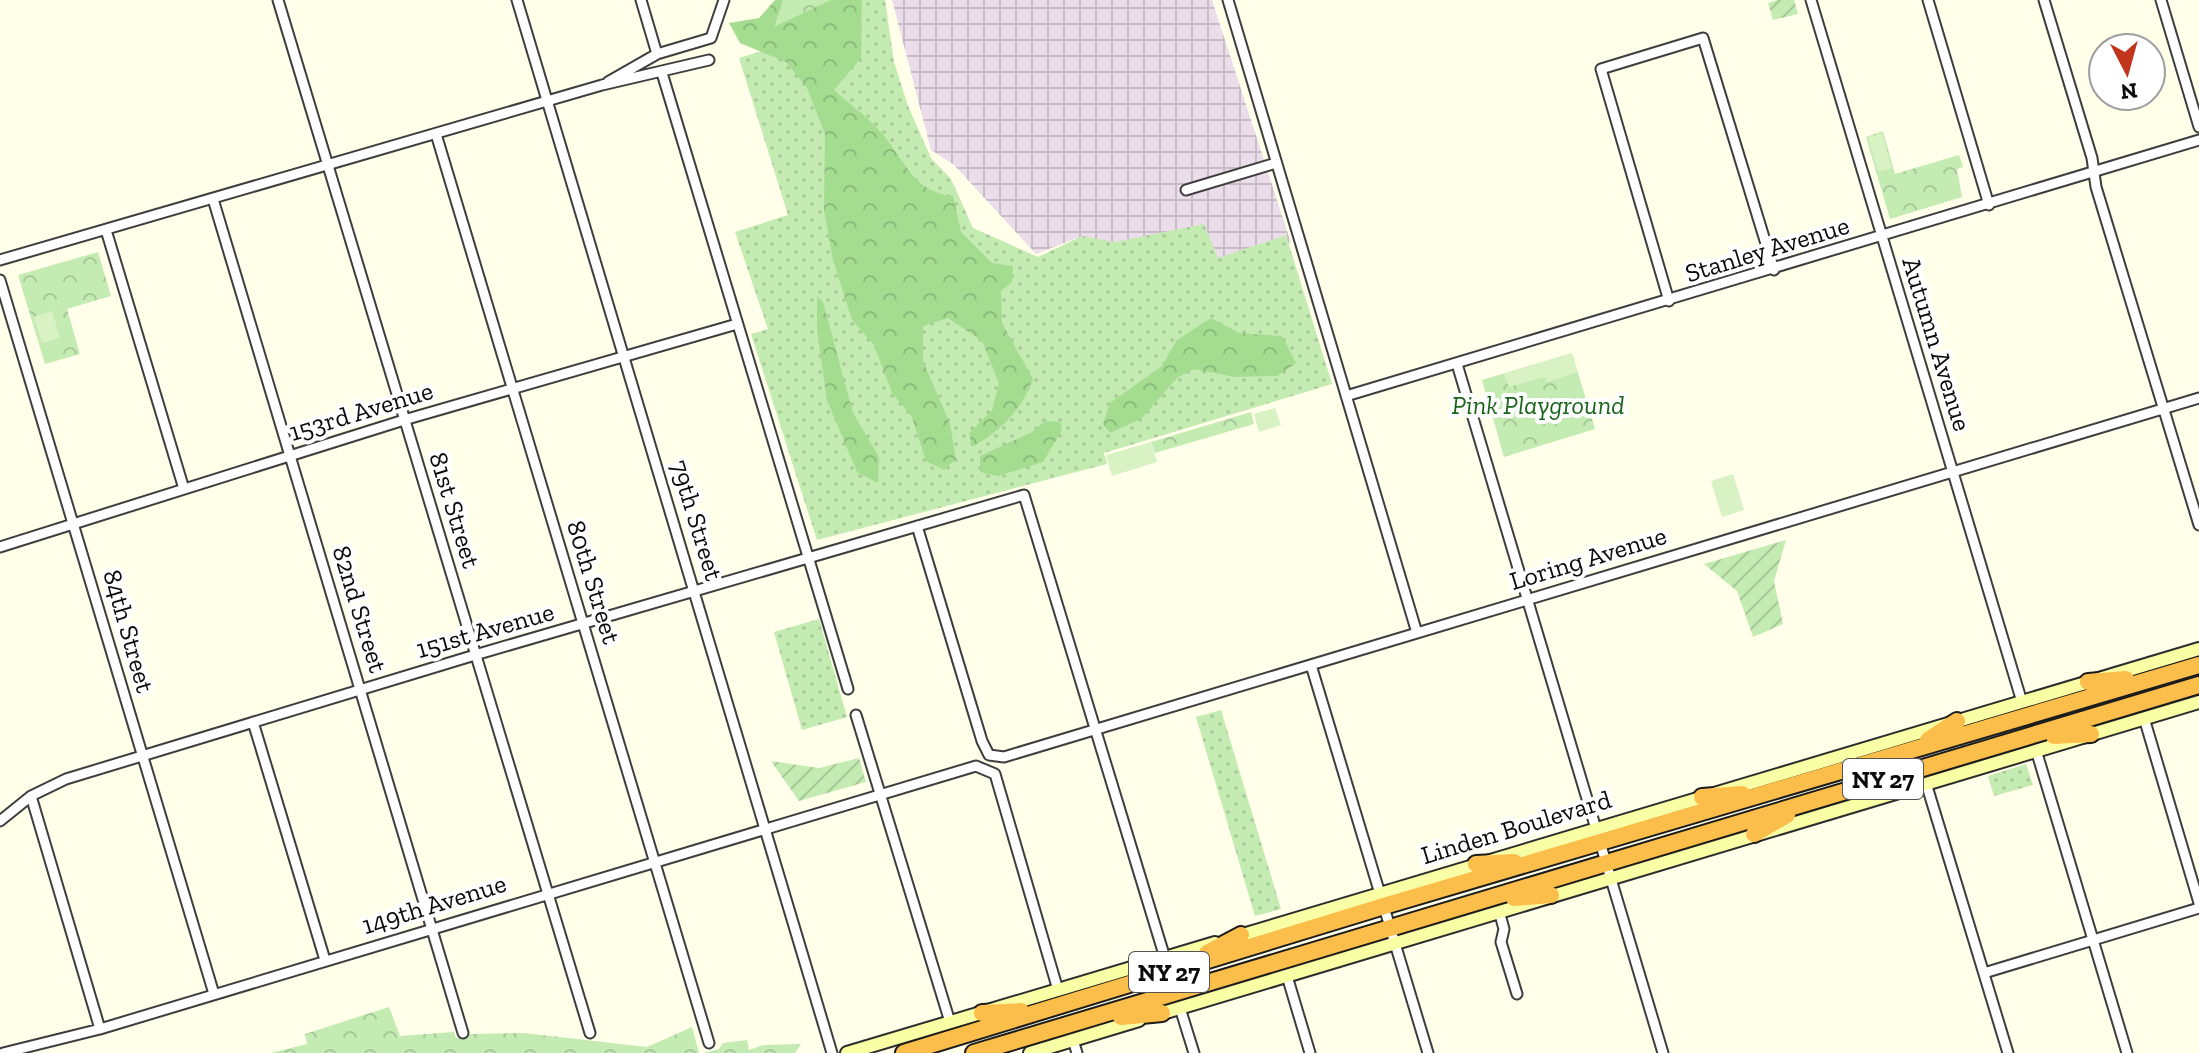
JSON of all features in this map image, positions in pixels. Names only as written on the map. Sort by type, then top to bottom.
[{"type":"highway","name":"Linden Boulevard","points":[[904,1053],[1047,1010],[1170,964],[1382,900],[1544,860],[1599,836],[1772,792],[2199,665]]},
{"type":"highway","points":[[2088,682],[2163,675]]},
{"type":"highway","name":"NY 27","points":[[974,1053],[1084,1020],[1393,937],[1484,900],[1609,869],[1810,801],[2030,744],[2199,685]]},
{"type":"highway","points":[[1916,749],[1957,721]]},
{"type":"highway","points":[[2030,744],[2091,734]]},
{"type":"highway","points":[[1702,797],[1772,792]]},
{"type":"highway","points":[[1754,834],[1810,801]]},
{"type":"highway","points":[[1476,864],[1544,860]]},
{"type":"highway","points":[[1484,900],[1551,895]]},
{"type":"highway","points":[[1170,964],[1241,935]]},
{"type":"highway","points":[[982,1013],[1047,1010]]},
{"type":"highway","points":[[1084,1020],[1162,1013]]},
{"type":"street","name":"81st Street","points":[[278,0],[590,1033]]},
{"type":"street","name":"79th Street","points":[[517,0],[545,102],[626,357],[832,1053]]},
{"type":"street","points":[[641,0],[657,54]]},
{"type":"street","points":[[602,85],[657,54],[711,38],[724,0]]},
{"type":"street","points":[[1228,0],[1417,633]]},
{"type":"street","name":"Autumn Avenue","points":[[1812,0],[2022,702]]},
{"type":"street","points":[[1928,0],[1989,205]]},
{"type":"street","points":[[2044,0],[2199,525]]},
{"type":"street","points":[[2161,0],[2199,127]]},
{"type":"street","points":[[1669,301],[1601,69],[1703,38],[1774,270]]},
{"type":"street","points":[[0,260],[602,85],[709,60]]},
{"type":"street","points":[[662,73],[848,689]]},
{"type":"street","name":"80th Street","points":[[436,134],[709,1043]]},
{"type":"street","name":"Stanley Avenue","points":[[1346,396],[2199,140]]},
{"type":"street","points":[[1186,190],[1276,163]]},
{"type":"street","name":"82nd Street","points":[[213,199],[463,1033]]},
{"type":"street","points":[[106,230],[184,489]]},
{"type":"street","name":"84th Street","points":[[0,280],[214,994]]},
{"type":"street","name":"153rd Avenue","points":[[0,547],[404,420],[737,324]]},
{"type":"street","points":[[1457,364],[1663,1053]]},
{"type":"street","name":"Loring Avenue","points":[[917,526],[989,755],[1004,757],[2199,398]]},
{"type":"street","points":[[809,559],[1024,495],[1170,964]]},
{"type":"street","name":"151st Avenue","points":[[0,821],[31,796],[66,779],[475,655],[809,559]]},
{"type":"street","name":"Linden Boulevard","points":[[1241,935],[1382,900],[1476,864],[1599,836],[1702,797],[2199,649]]},
{"type":"street","points":[[1311,665],[1428,1053]]},
{"type":"street","points":[[2091,734],[2199,702]]},
{"type":"street","points":[[856,715],[877,794],[950,1022]]},
{"type":"street","points":[[1984,973],[2199,906],[2144,718]]},
{"type":"street","points":[[253,722],[325,960]]},
{"type":"street","points":[[1030,1053],[1075,1047],[1162,1013],[1287,976],[1393,937],[1551,895],[1609,869],[1754,834],[1926,783],[2030,744],[2127,1053]]},
{"type":"street","points":[[877,794],[976,766],[995,774],[1058,990]]},
{"type":"street","points":[[1926,783],[2008,1053]]},
{"type":"street","name":"149th Avenue","points":[[3,1053],[100,1029],[877,794]]},
{"type":"street","points":[[31,796],[100,1029]]},
{"type":"street","points":[[1499,911],[1504,929],[1501,942],[1517,994]]},
{"type":"street","name":"Linden Boulevard","points":[[847,1053],[1058,990],[1170,964]]},
{"type":"street","points":[[1287,976],[1310,1053]]},
{"type":"street","points":[[1180,1008],[1194,1053]]},
{"type":"shaded area","points":[[892,0],[1212,0],[1291,243],[1097,300],[1077,238],[1036,254],[954,165],[931,150]]},
{"type":"green space","points":[[775,0],[862,0],[861,58],[834,90],[877,128],[917,180],[927,188],[953,196],[961,232],[992,263],[1013,266],[1012,282],[1001,291],[1002,323],[1033,379],[1023,401],[1009,419],[972,447],[969,433],[992,410],[999,384],[982,341],[948,318],[923,326],[923,361],[950,424],[956,459],[944,470],[926,461],[912,417],[892,393],[874,345],[852,320],[833,260],[824,210],[825,134],[807,88],[786,62],[740,43],[729,23],[759,18]]},
{"type":"green space","points":[[783,0],[831,0],[774,27]]},
{"type":"green space","points":[[862,0],[885,0],[894,62],[908,106],[931,158],[951,179],[973,228],[1038,257],[1082,236],[1115,242],[1204,224],[1218,258],[1286,235],[1332,384],[1104,453],[1107,464],[817,540],[751,334],[768,329],[735,232],[788,215],[739,58],[861,21]]},
{"type":"green space","points":[[1794,0],[1798,14],[1773,20],[1768,3]]},
{"type":"green space","points":[[1883,131],[1895,174],[1959,155],[1963,167],[1957,169],[1962,197],[1890,219],[1866,137]]},
{"type":"green space","points":[[1882,133],[1892,168],[1878,172],[1868,137]]},
{"type":"green space","points":[[98,252],[111,296],[67,309],[80,354],[45,364],[18,275]]},
{"type":"green space","points":[[817,296],[823,302],[853,413],[879,457],[878,483],[857,472],[827,400],[817,331]]},
{"type":"green space","points":[[52,311],[60,338],[42,343],[34,317]]},
{"type":"green space","points":[[1211,318],[1239,333],[1282,336],[1296,363],[1277,376],[1235,377],[1194,369],[1178,377],[1141,419],[1110,433],[1103,424],[1110,403],[1162,366],[1177,340]]},
{"type":"green space","name":"Pink Playground","points":[[1572,353],[1595,429],[1504,457],[1482,380]]},
{"type":"green space","points":[[1572,353],[1578,372],[1547,382],[1545,377],[1509,387],[1504,374]]},
{"type":"green space","points":[[1275,408],[1281,425],[1259,432],[1254,414]]},
{"type":"green space","points":[[1251,412],[1254,424],[1155,453],[1151,442]]},
{"type":"green space","points":[[1045,421],[1060,422],[1062,430],[1043,462],[998,476],[980,472],[980,456],[1032,432]]},
{"type":"green space","points":[[1151,442],[1157,462],[1112,476],[1106,455]]},
{"type":"green space","points":[[1733,474],[1744,510],[1722,517],[1711,481]]},
{"type":"green space","points":[[1786,540],[1774,581],[1783,624],[1753,637],[1737,591],[1704,564]]},
{"type":"green space","points":[[819,619],[847,717],[802,730],[774,632]]},
{"type":"green space","points":[[1221,710],[1281,909],[1255,916],[1196,717]]},
{"type":"green space","points":[[859,758],[866,782],[799,801],[771,761],[819,768]]},
{"type":"green space","points":[[2026,764],[2033,785],[1994,796],[1988,776]]},
{"type":"green space","points":[[389,1007],[400,1036],[454,1032],[456,1038],[472,1034],[524,1033],[647,1047],[692,1027],[699,1053],[271,1053],[307,1044],[305,1034]]},
{"type":"green space","points":[[747,1040],[749,1050],[763,1045],[801,1044],[795,1053],[704,1053],[719,1049],[723,1043]]}]
